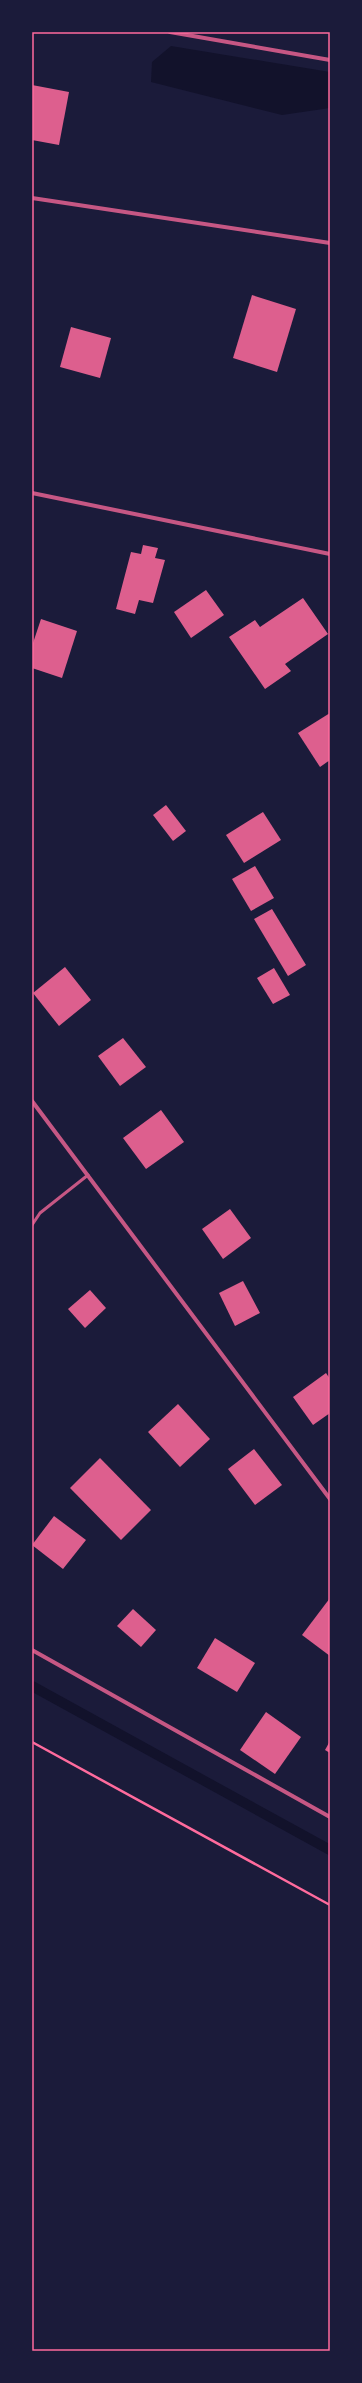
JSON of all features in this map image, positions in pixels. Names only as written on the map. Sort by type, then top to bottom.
[{"type":"street","points":[[170,32],[330,60]]},
{"type":"street","points":[[32,198],[330,243]]},
{"type":"street","points":[[32,492],[330,554]]},
{"type":"street","points":[[32,1102],[330,1499]]},
{"type":"street","points":[[32,1650],[330,1817]]},
{"type":"lane","points":[[32,1225],[40,1214],[88,1175]]},
{"type":"path","points":[[32,1742],[330,1906]]},
{"type":"shaded area","points":[[171,46],[330,72],[330,108],[282,115],[151,82],[152,62]]},
{"type":"building","points":[[32,85],[69,92],[59,145],[32,140]]},
{"type":"building","points":[[252,295],[296,309],[277,372],[233,358]]},
{"type":"building","points":[[71,327],[111,338],[100,378],[60,367]]},
{"type":"building","points":[[143,545],[158,548],[155,558],[165,560],[153,603],[139,600],[135,614],[116,609],[131,552],[141,554]]},
{"type":"building","points":[[206,590],[224,615],[191,638],[174,612]]},
{"type":"building","points":[[303,598],[328,634],[285,664],[291,671],[265,689],[229,637],[255,620],[260,627]]},
{"type":"building","points":[[41,619],[77,631],[62,678],[32,668],[32,646]]},
{"type":"building","points":[[330,713],[330,760],[320,767],[298,733]]},
{"type":"building","points":[[166,805],[186,831],[173,841],[153,815]]},
{"type":"building","points":[[263,812],[281,840],[244,863],[226,835]]},
{"type":"building","points":[[255,866],[274,898],[251,911],[232,879]]},
{"type":"building","points":[[272,909],[306,965],[288,976],[254,919]]},
{"type":"building","points":[[65,967],[91,1000],[59,1026],[33,993]]},
{"type":"building","points":[[274,968],[290,995],[273,1004],[257,978]]},
{"type":"building","points":[[123,1038],[146,1067],[120,1086],[98,1056]]},
{"type":"building","points":[[161,1110],[184,1142],[146,1169],[123,1138]]},
{"type":"building","points":[[230,1209],[251,1238],[223,1259],[202,1229]]},
{"type":"building","points":[[243,1281],[260,1313],[235,1326],[219,1293]]},
{"type":"building","points":[[90,1290],[106,1308],[85,1328],[68,1309]]},
{"type":"building","points":[[326,1373],[330,1379],[330,1413],[313,1425],[293,1397]]},
{"type":"building","points":[[178,1404],[210,1439],[180,1467],[148,1432]]},
{"type":"building","points":[[254,1449],[282,1485],[255,1505],[228,1469]]},
{"type":"building","points":[[100,1458],[151,1510],[121,1540],[70,1488]]},
{"type":"building","points":[[54,1516],[86,1540],[63,1569],[32,1545]]},
{"type":"building","points":[[330,1598],[330,1656],[302,1635]]},
{"type":"building","points":[[133,1609],[156,1630],[141,1647],[117,1626]]},
{"type":"building","points":[[215,1638],[255,1663],[237,1692],[197,1668]]},
{"type":"building","points":[[266,1712],[301,1737],[275,1774],[240,1750]]},
{"type":"building","points":[[330,1741],[330,1753],[325,1750]]},
{"type":"waterway","points":[[32,1686],[330,1850]]}]
